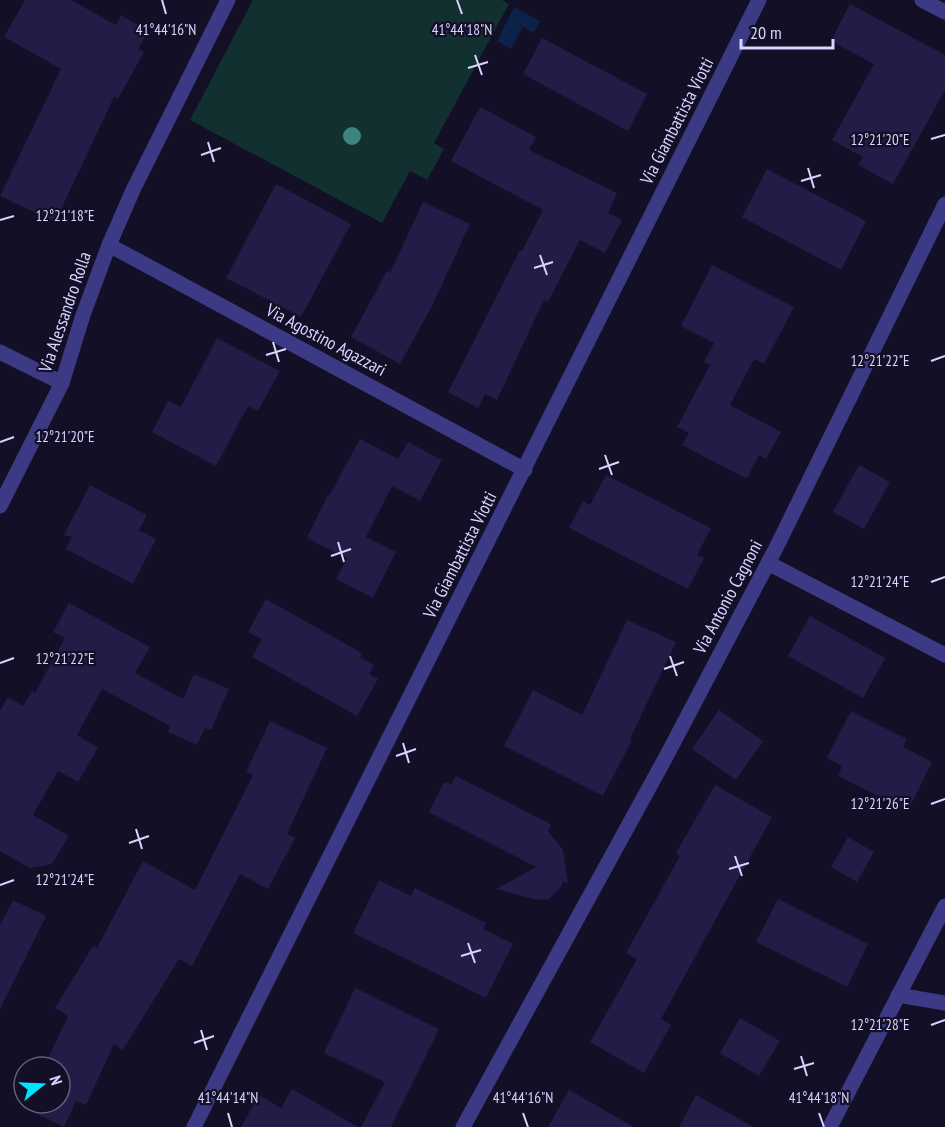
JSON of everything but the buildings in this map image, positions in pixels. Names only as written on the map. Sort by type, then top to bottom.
[{"type":"street","name":"Via Alessandro Rolla","points":[[0,506],[62,383],[83,315],[109,245],[133,190],[228,0]]},
{"type":"street","name":"Via Giambattista Viotti","points":[[194,1127],[759,0]]},
{"type":"street","points":[[922,0],[945,12]]},
{"type":"street","name":"Via Antonio Cagnoni","points":[[463,1127],[667,755],[768,562],[945,204]]},
{"type":"street","name":"Via Agostino Agazzari","points":[[109,245],[525,470]]},
{"type":"street","points":[[0,352],[62,383]]},
{"type":"street","points":[[768,562],[945,655]]},
{"type":"street","points":[[830,1127],[945,906]]},
{"type":"street","points":[[898,995],[945,1003]]},
{"type":"green space","points":[[253,0],[502,0],[509,4],[434,143],[444,149],[427,180],[410,171],[382,223],[190,120]]},
{"type":"water","points":[[514,7],[540,21],[534,33],[523,27],[511,49],[497,41]]}]
